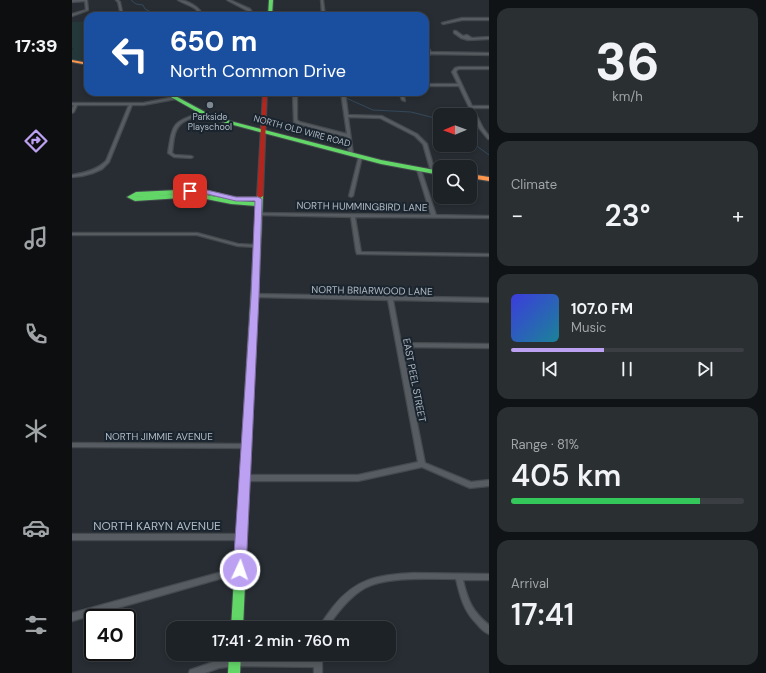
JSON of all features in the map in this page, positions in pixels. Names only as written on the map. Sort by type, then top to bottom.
[{"type":"street","points":[[72,1],[86,0],[87,10],[72,14]]},
{"type":"street","points":[[117,0],[119,2],[121,12]]},
{"type":"street","points":[[179,0],[202,12]]},
{"type":"street","points":[[229,0],[234,0]]},
{"type":"street","points":[[229,0],[250,12]]},
{"type":"street","points":[[270,12],[271,0]]},
{"type":"street","points":[[322,0],[324,12]]},
{"type":"street","points":[[442,23],[462,19],[489,19]]},
{"type":"street","points":[[455,32],[463,37],[489,38]]},
{"type":"street","points":[[430,54],[489,54]]},
{"type":"street","points":[[72,61],[84,63]]},
{"type":"street","points":[[489,68],[456,69],[454,72],[481,128],[489,138]]},
{"type":"street","points":[[429,85],[460,85]]},
{"type":"street","name":"NORTH OLD WIRE ROAD","points":[[171,96],[203,113],[262,131],[360,157],[433,172]]},
{"type":"street","points":[[237,621],[265,96]]},
{"type":"street","points":[[295,96],[295,121],[349,136]]},
{"type":"street","points":[[344,96],[351,154]]},
{"type":"street","points":[[403,96],[404,100]]},
{"type":"street","points":[[72,112],[74,104],[153,103],[175,98]]},
{"type":"street","points":[[72,176],[93,172],[102,167],[108,161],[130,104]]},
{"type":"street","points":[[470,107],[489,107]]},
{"type":"street","points":[[191,157],[178,157],[170,153],[174,127],[177,123],[203,113]]},
{"type":"street","points":[[346,116],[381,117],[416,135],[426,144],[433,164]]},
{"type":"street","points":[[262,141],[269,136],[284,137]]},
{"type":"street","points":[[351,196],[360,157]]},
{"type":"street","points":[[419,170],[434,216]]},
{"type":"street","points":[[477,177],[489,179]]},
{"type":"street","points":[[196,191],[258,202],[231,202],[196,195],[135,199],[130,197],[136,194],[196,191]]},
{"type":"street","name":"NORTH HUMMINGBIRD LANE","points":[[258,214],[489,217]]},
{"type":"street","points":[[353,216],[358,251],[361,253],[489,255]]},
{"type":"street","points":[[72,234],[197,234],[238,245],[257,246]]},
{"type":"street","name":"NORTH BRIARWOOD LANE","points":[[255,296],[390,300],[489,300]]},
{"type":"street","name":"EAST PEEL STREET","points":[[390,300],[422,464]]},
{"type":"street","points":[[400,345],[489,346]]},
{"type":"street","name":"NORTH JIMMIE AVENUE","points":[[72,445],[246,446]]},
{"type":"street","points":[[244,478],[358,478],[422,464],[470,485],[489,483]]},
{"type":"street","name":"NORTH KARYN AVENUE","points":[[72,537],[242,537]]},
{"type":"street","points":[[72,617],[240,570]]},
{"type":"street","points":[[459,577],[464,602],[475,619],[489,630]]},
{"type":"street","points":[[327,621],[332,613],[351,594],[370,582],[395,578],[489,577]]},
{"type":"street","points":[[193,673],[227,661]]},
{"type":"street","points":[[234,673],[235,661]]},
{"type":"street","points":[[318,661],[318,673]]},
{"type":"shaded area","points":[[72,22],[84,22],[84,63],[72,61],[72,50],[74,49],[72,48]]},
{"type":"waterway","points":[[131,0],[136,4],[143,5],[145,9],[151,12]]},
{"type":"waterway","points":[[346,98],[373,110],[411,112],[433,118]]},
{"type":"waterway","points":[[477,146],[489,155]]},
{"type":"traffic: fast","points":[[270,12],[271,0]]},
{"type":"traffic: fast","points":[[171,96],[203,113],[228,122],[381,162],[433,172]]},
{"type":"traffic: fast","points":[[258,199],[236,199],[199,191],[136,194],[130,197],[135,199],[196,195],[231,202],[258,204]]},
{"type":"traffic: fast","points":[[237,621],[260,196]]},
{"type":"traffic: fast","points":[[234,673],[235,661]]},
{"type":"traffic: slow","points":[[72,61],[84,63]]},
{"type":"traffic: slow","points":[[477,177],[489,179]]},
{"type":"traffic: jam","points":[[260,196],[265,96]]},
{"type":"place","name":"Parkside Playschool","points":[[210,105]]},
{"type":"route","points":[[190,191],[207,192],[236,199],[258,199],[255,296],[240,570]]}]
